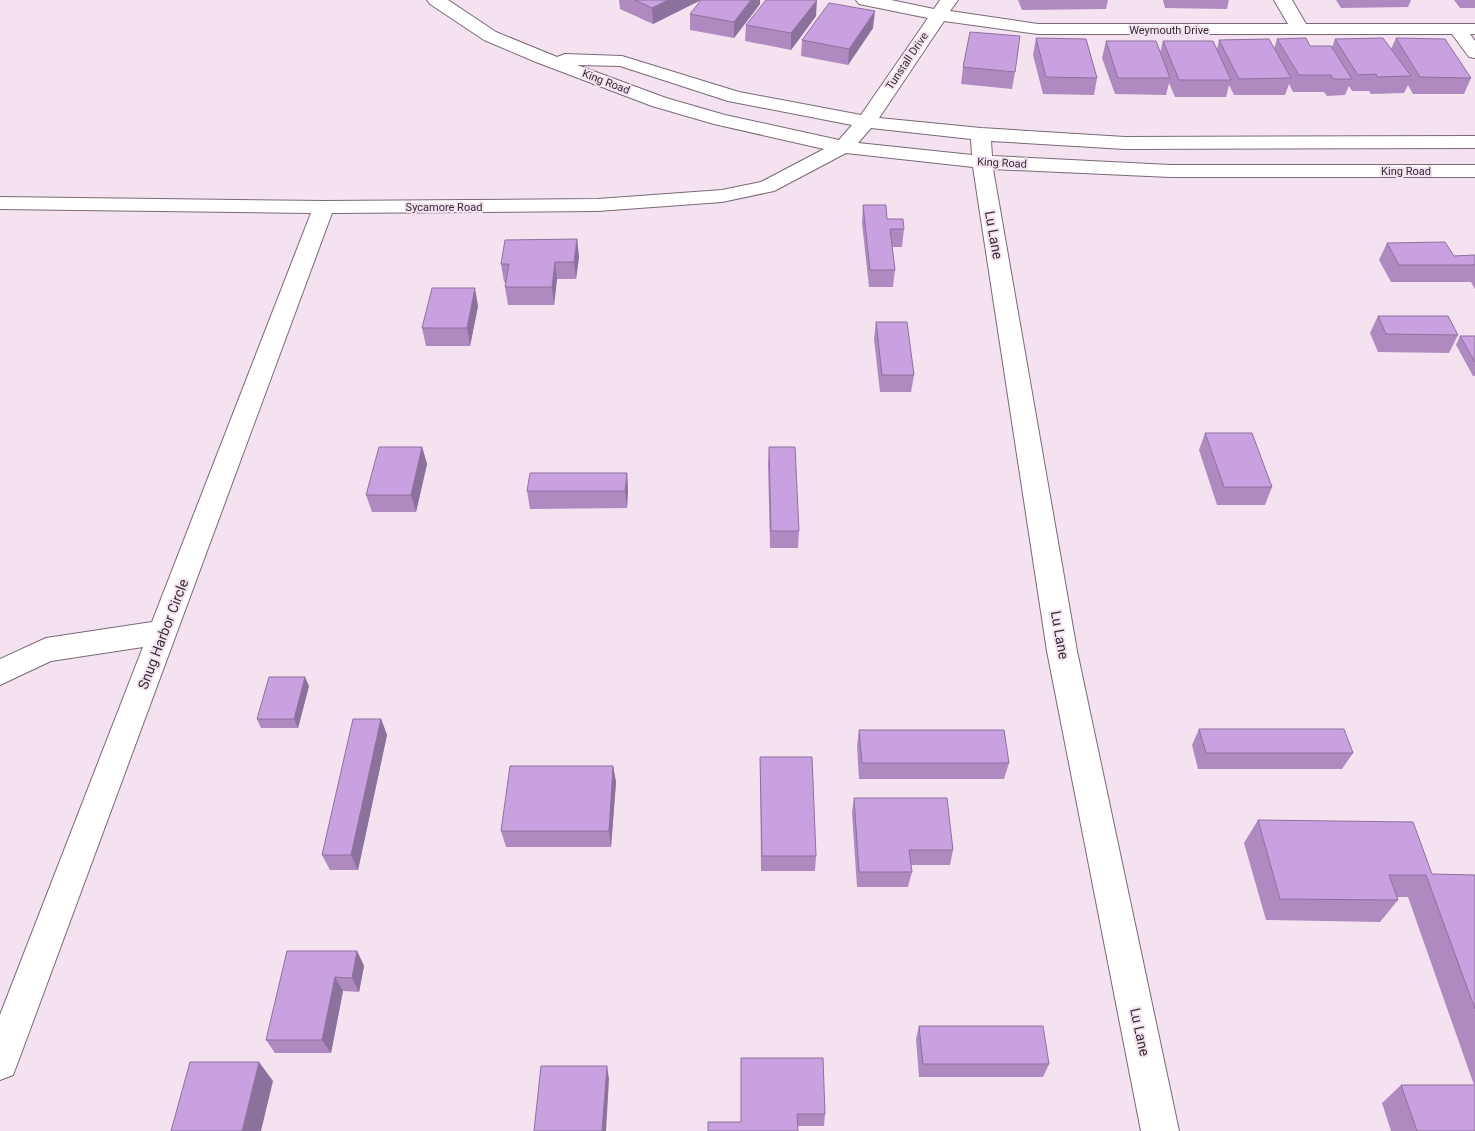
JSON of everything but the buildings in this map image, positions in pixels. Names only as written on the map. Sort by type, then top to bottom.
[{"type":"street","name":"King Road","points":[[436,0],[490,36],[542,58],[659,102],[722,120],[843,147],[981,148],[1125,143],[1475,142]]},
{"type":"street","name":"Weymouth Drive","points":[[865,0],[944,7],[1038,29],[1466,29]]},
{"type":"street","points":[[1283,0],[1301,30]]},
{"type":"street","name":"Tunstall Drive","points":[[866,122],[944,7]]},
{"type":"street","points":[[1466,29],[1475,53]]},
{"type":"street","name":"King Road","points":[[542,58],[622,61],[735,97],[866,122],[981,148],[1170,171],[1475,171]]},
{"type":"street","name":"Sycamore Road","points":[[0,203],[324,207],[598,205],[722,196],[766,187],[843,147],[866,122]]},
{"type":"street","name":"Lu Lane","points":[[981,148],[1062,651],[1160,1131]]},
{"type":"street","name":"Snug Harbor Circle","points":[[0,1062],[324,207]]},
{"type":"street","points":[[0,672],[46,650],[164,632]]}]
